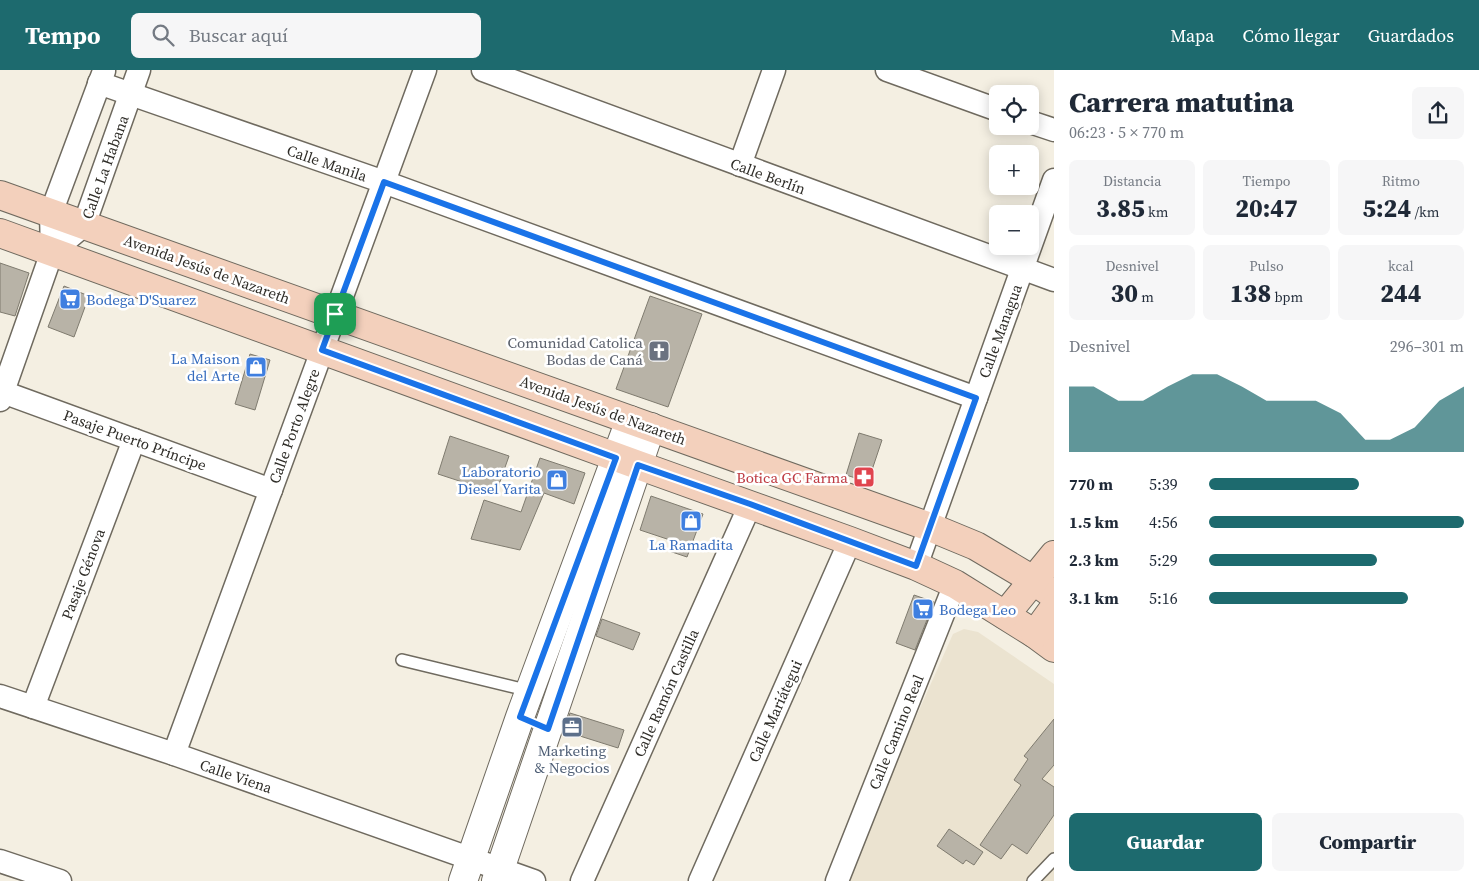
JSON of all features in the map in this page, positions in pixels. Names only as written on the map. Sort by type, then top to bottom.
[{"type":"main road","name":"Avenida Jesús de Nazareth","points":[[0,195],[930,527],[976,546],[1044,587]]},
{"type":"main road","points":[[0,233],[750,504],[916,566],[954,584],[1045,641],[1054,608]]},
{"type":"main road","points":[[533,427],[547,390]]},
{"type":"main road","points":[[1005,615],[1044,587],[1054,555]]},
{"type":"street","name":"Calle La Habana","points":[[52,252],[84,225],[139,70]]},
{"type":"street","name":"Calle Porto Alegre","points":[[174,754],[425,70]]},
{"type":"street","name":"Calle Berlín","points":[[483,70],[1023,269],[1053,277]]},
{"type":"street","points":[[740,165],[774,70]]},
{"type":"street","points":[[887,70],[989,107]]},
{"type":"street","name":"Calle Manila","points":[[102,77],[131,94],[384,182],[976,398]]},
{"type":"street","points":[[1,394],[52,252],[51,213],[102,77]]},
{"type":"street","points":[[1039,125],[1054,130]]},
{"type":"street","name":"Calle Managua","points":[[916,566],[1054,180]]},
{"type":"street","name":"Pasaje Puerto Príncipe","points":[[1,394],[270,490]]},
{"type":"street","points":[[467,870],[530,691],[627,461],[641,423]]},
{"type":"street","name":"Pasaje Génova","points":[[33,708],[134,440]]},
{"type":"street","points":[[498,875],[548,729],[627,461]]},
{"type":"street","name":"Calle Ramón Castilla","points":[[582,881],[750,504]]},
{"type":"street","name":"Calle Mariátegui","points":[[700,881],[850,541]]},
{"type":"street","name":"Calle Camino Real","points":[[836,881],[954,584]]},
{"type":"street","name":"Calle Viena","points":[[0,696],[174,754],[467,870],[534,881]]},
{"type":"street","points":[[520,717],[548,729]]},
{"type":"street","points":[[0,861],[60,881]]},
{"type":"lane","points":[[402,660],[530,691]]},
{"type":"lane","points":[[1033,881],[1054,859]]},
{"type":"shaded area","points":[[964,629],[978,632],[1054,684],[1054,881],[843,881],[953,634]]},
{"type":"building","points":[[0,263],[29,273],[15,316],[0,312]]},
{"type":"building","points":[[64,286],[89,296],[74,337],[48,327]]},
{"type":"building","name":"Comunidad Catolica Bodas de Caná","points":[[650,296],[702,314],[668,407],[616,389]]},
{"type":"building","points":[[250,354],[270,360],[255,410],[235,404]]},
{"type":"building","points":[[859,433],[882,440],[868,482],[846,475]]},
{"type":"building","points":[[450,436],[509,456],[496,493],[438,474]]},
{"type":"building","points":[[540,458],[585,473],[574,504],[544,493],[520,550],[471,539],[484,500],[521,512]]},
{"type":"building","points":[[651,496],[703,514],[687,557],[669,551],[673,541],[640,530]]},
{"type":"building","points":[[914,595],[934,602],[915,650],[896,643]]},
{"type":"building","points":[[602,619],[640,633],[633,650],[596,636]]},
{"type":"building","points":[[570,713],[624,730],[618,748],[564,731]]},
{"type":"building","points":[[1054,719],[1054,765],[1042,779],[1054,787],[1054,815],[1027,854],[1012,844],[1001,859],[980,845],[1021,785],[1014,780],[1028,759],[1024,756]]},
{"type":"building","points":[[949,829],[983,852],[974,865],[966,860],[963,864],[937,846]]},
{"type":"place","name":"Bodega D'Suarez","points":[[70,299]]},
{"type":"place","name":"Comunidad Catolica Bodas de Caná","points":[[659,351]]},
{"type":"place","name":"La Maison del Arte","points":[[256,367]]},
{"type":"place","name":"Botica GC Farma","points":[[864,477]]},
{"type":"place","name":"Laboratorio Diesel Yarita","points":[[557,480]]},
{"type":"place","name":"La Ramadita","points":[[691,521]]},
{"type":"place","name":"Bodega Leo","points":[[923,609]]},
{"type":"place","name":"Marketing & Negocios","points":[[572,727]]},
{"type":"route","points":[[384,182],[976,398],[916,566],[750,504],[638,465],[548,729],[520,717],[616,458],[322,350],[335,314],[384,182]]}]
